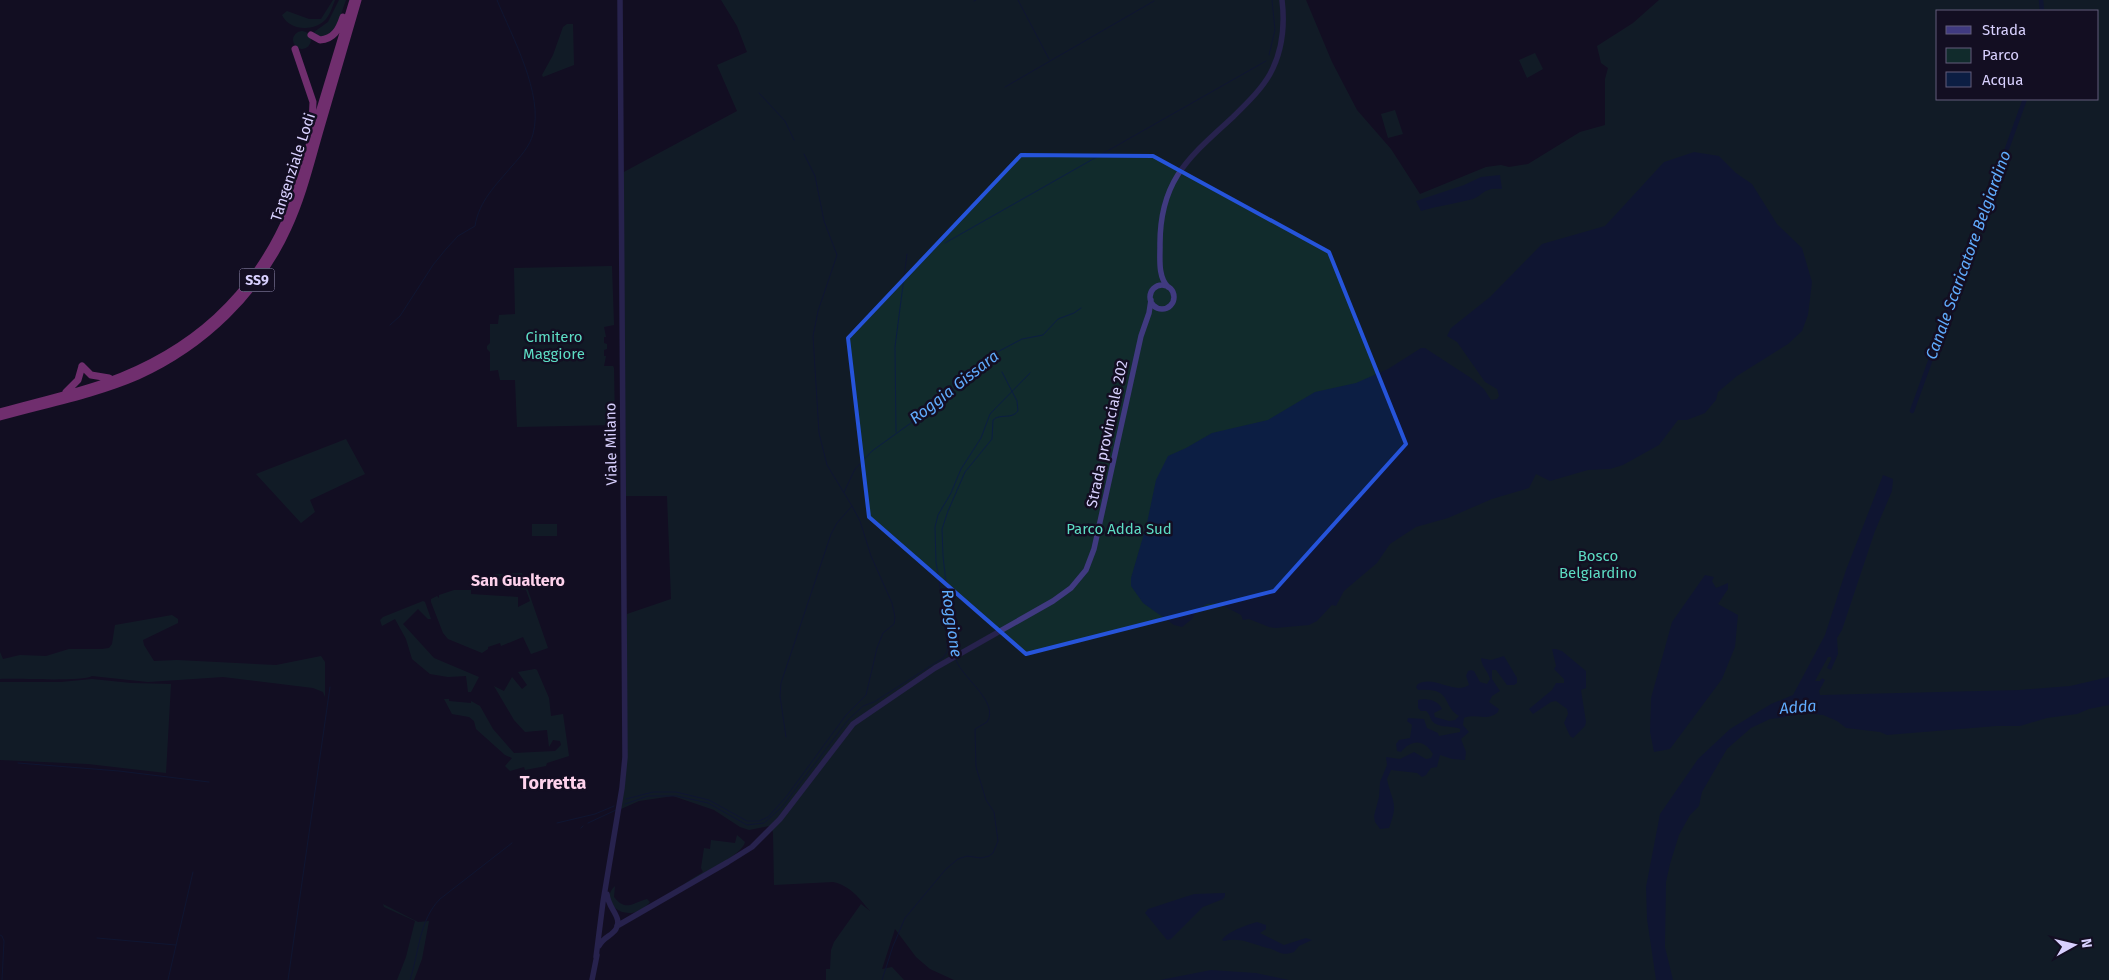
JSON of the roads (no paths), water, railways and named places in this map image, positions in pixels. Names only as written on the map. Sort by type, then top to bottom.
[{"type":"highway","points":[[311,35],[320,40],[334,35],[340,26],[348,0]]},
{"type":"highway","name":"SS9","points":[[0,412],[119,377],[149,364],[180,347],[206,328],[231,304],[261,266],[289,212],[353,0]]},
{"type":"highway","name":"Tangenziale Lodi","points":[[0,417],[114,385],[149,371],[174,358],[202,339],[240,301],[270,261],[293,216],[358,0]]},
{"type":"highway","points":[[295,49],[314,107],[302,160],[300,179]]},
{"type":"highway","points":[[64,394],[78,380],[82,366],[91,376],[103,378],[119,377]]},
{"type":"street","name":"Viale Milano","points":[[592,980],[624,779],[626,726],[620,0]]},
{"type":"street","name":"Strada provinciale 202","points":[[617,926],[733,860],[752,847],[777,822],[854,724],[955,657],[1053,601],[1076,584],[1086,570],[1094,549],[1141,336],[1148,318],[1150,294],[1159,279],[1161,220],[1172,185],[1189,158],[1246,104],[1270,73],[1282,37],[1284,15],[1282,0]]},
{"type":"street","name":"Strada provinciale 202","points":[[1148,318],[1154,311],[1167,307],[1174,299],[1173,293],[1163,280],[1160,266]]},
{"type":"street","points":[[1154,288],[1161,285],[1168,287]]},
{"type":"street","points":[[1150,300],[1154,306],[1160,308]]},
{"type":"street","name":"Viale Milano","points":[[596,956],[600,942],[615,931],[617,926],[614,912],[608,902],[607,886]]},
{"type":"street","points":[[602,917],[607,911],[626,916],[637,914]]},
{"type":"street","points":[[600,924],[603,932],[609,935]]},
{"type":"water","points":[[1694,152],[1719,156],[1736,173],[1752,184],[1777,224],[1802,248],[1812,282],[1808,315],[1802,331],[1788,344],[1737,376],[1718,392],[1716,400],[1705,413],[1687,420],[1678,420],[1659,445],[1623,465],[1610,469],[1588,470],[1550,481],[1536,474],[1529,488],[1492,499],[1448,518],[1416,527],[1390,544],[1377,563],[1344,591],[1336,606],[1332,605],[1317,621],[1309,625],[1269,627],[1249,619],[1243,620],[1241,615],[1218,603],[1207,604],[1196,611],[1192,619],[1182,627],[1174,625],[1143,603],[1131,586],[1131,578],[1147,523],[1156,480],[1168,456],[1212,433],[1268,420],[1315,392],[1356,383],[1388,369],[1421,348],[1425,348],[1471,378],[1484,389],[1491,400],[1497,399],[1499,396],[1497,389],[1485,382],[1457,342],[1447,336],[1451,328],[1490,297],[1542,244],[1605,226],[1664,162]]},
{"type":"water","points":[[1500,175],[1502,189],[1490,189],[1474,199],[1421,211],[1416,201],[1464,185],[1481,177]]},
{"type":"water","name":"Adda","points":[[1883,475],[1893,479],[1892,491],[1875,531],[1842,630],[1837,638],[1838,654],[1831,670],[1827,668],[1831,659],[1831,657],[1828,657],[1815,681],[1820,681],[1822,678],[1825,680],[1819,691],[1820,695],[2019,690],[2070,686],[2109,677],[2109,705],[2089,709],[2077,714],[2047,718],[2020,726],[1997,726],[1887,735],[1880,732],[1846,728],[1837,721],[1823,715],[1796,712],[1785,717],[1770,719],[1751,728],[1727,749],[1702,792],[1699,806],[1690,815],[1679,835],[1666,882],[1665,947],[1673,980],[1656,980],[1647,919],[1646,887],[1660,814],[1698,759],[1730,729],[1771,704],[1793,695],[1825,635],[1846,570]]},
{"type":"water","points":[[1705,575],[1714,577],[1712,581],[1716,588],[1728,583],[1728,589],[1718,604],[1738,615],[1735,647],[1722,679],[1670,749],[1654,752],[1650,732],[1651,698],[1672,622]]},
{"type":"water","points":[[1552,649],[1562,651],[1586,671],[1586,688],[1581,690],[1586,722],[1585,726],[1573,738],[1570,736],[1564,723],[1568,714],[1567,709],[1556,701],[1551,702],[1533,714],[1529,709],[1552,690],[1556,683],[1564,683],[1564,679],[1554,669],[1556,666]]},
{"type":"water","points":[[1504,656],[1517,678],[1517,683],[1507,685],[1496,670],[1492,670],[1492,679],[1500,691],[1492,696],[1489,702],[1499,709],[1494,715],[1464,718],[1463,725],[1469,732],[1461,739],[1466,752],[1465,760],[1452,759],[1440,755],[1437,767],[1431,768],[1422,777],[1417,773],[1391,770],[1387,779],[1394,803],[1394,813],[1389,828],[1380,829],[1375,822],[1374,816],[1379,797],[1380,782],[1387,765],[1386,757],[1400,759],[1414,752],[1426,759],[1431,758],[1433,754],[1425,745],[1417,742],[1409,745],[1401,752],[1397,751],[1396,744],[1399,740],[1410,738],[1412,725],[1407,721],[1408,718],[1424,719],[1427,728],[1438,733],[1439,736],[1460,732],[1460,729],[1435,723],[1426,711],[1421,711],[1418,708],[1418,700],[1425,699],[1435,702],[1442,709],[1434,713],[1435,717],[1449,721],[1455,720],[1459,716],[1450,707],[1442,694],[1437,691],[1418,690],[1416,687],[1418,684],[1431,682],[1450,687],[1463,687],[1469,685],[1466,676],[1468,671],[1471,670],[1474,671],[1480,682],[1487,684],[1490,679],[1481,658],[1491,660]]},
{"type":"water","points":[[1225,893],[1223,899],[1203,907],[1171,939],[1167,940],[1145,913],[1148,909],[1194,894]]},
{"type":"water","points":[[1257,922],[1266,925],[1266,929],[1260,933],[1284,945],[1306,938],[1312,940],[1299,946],[1294,952],[1286,954],[1246,942],[1222,940],[1233,931]]},
{"type":"water","points":[[1211,970],[1256,973],[1289,980],[1160,980]]},
{"type":"waterway","points":[[390,325],[400,316],[433,265],[446,249],[458,236],[475,226],[484,201],[524,151],[532,138],[535,118],[530,84],[518,48],[497,0]]},
{"type":"waterway","points":[[1018,0],[1049,59]]},
{"type":"waterway","points":[[1269,55],[1275,30],[1272,0]]},
{"type":"waterway","name":"Canale Scaricatore Belgiardino","points":[[2041,0],[2042,10]]},
{"type":"waterway","points":[[1005,87],[1154,1]]},
{"type":"waterway","points":[[945,243],[1266,61]]},
{"type":"waterway","points":[[759,93],[785,121],[794,140]]},
{"type":"waterway","name":"Canale Scaricatore Belgiardino","points":[[1912,411],[2025,100]]},
{"type":"waterway","points":[[786,737],[780,696],[781,683],[831,534],[837,523],[852,506],[827,465],[819,433],[813,336],[818,311],[837,255],[824,221],[815,176],[804,154]]},
{"type":"waterway","points":[[896,432],[895,347],[907,254]]},
{"type":"waterway","name":"Roggia Gissara","points":[[844,492],[855,469],[872,451],[915,420],[972,374],[988,357],[1022,339],[1043,335],[1058,319],[1081,308]]},
{"type":"waterway","name":"Roggione","points":[[954,654],[943,556],[942,529],[965,472],[992,439],[993,420],[1015,414],[1018,411],[1017,401],[1002,372]]},
{"type":"waterway","points":[[625,804],[648,796],[677,796],[708,803],[747,825],[764,823],[782,807],[848,720],[863,706],[874,702],[943,658],[947,652],[947,631],[936,562],[935,527],[938,515],[951,493],[961,469],[981,438],[990,414],[1030,373]]},
{"type":"waterway","points":[[626,799],[653,792],[676,792],[709,800],[747,821],[759,821],[768,817],[786,797],[846,715],[866,695],[877,648],[883,633],[894,624],[895,617],[892,603],[871,556],[860,521],[852,506]]},
{"type":"waterway","name":"Roggione","points":[[882,980],[893,946],[905,918],[946,869],[958,859],[967,856],[981,858],[989,856],[993,853],[998,841],[994,812],[986,800],[976,767],[975,729],[987,722],[990,714],[988,706],[979,690],[956,660]]},
{"type":"waterway","points":[[288,980],[330,687]]},
{"type":"waterway","points":[[18,763],[119,771],[209,782]]},
{"type":"waterway","points":[[557,823],[595,814],[614,806]]},
{"type":"waterway","points":[[588,823],[616,810]]},
{"type":"waterway","points":[[410,980],[420,937],[433,907],[440,899],[512,843]]},
{"type":"waterway","points":[[168,980],[193,872]]},
{"type":"waterway","points":[[0,935],[4,941],[2,980]]},
{"type":"waterway","points":[[97,938],[176,945]]},
{"type":"district","name":"San Gualtero","points":[[518,580]]},
{"type":"district","name":"Torretta","points":[[553,783]]},
{"type":"park label","name":"Cimitero Maggiore","points":[[554,346]]},
{"type":"park label","name":"Parco Adda Sud","points":[[1119,529]]},
{"type":"park label","name":"Bosco Belgiardino","points":[[1598,564]]}]
